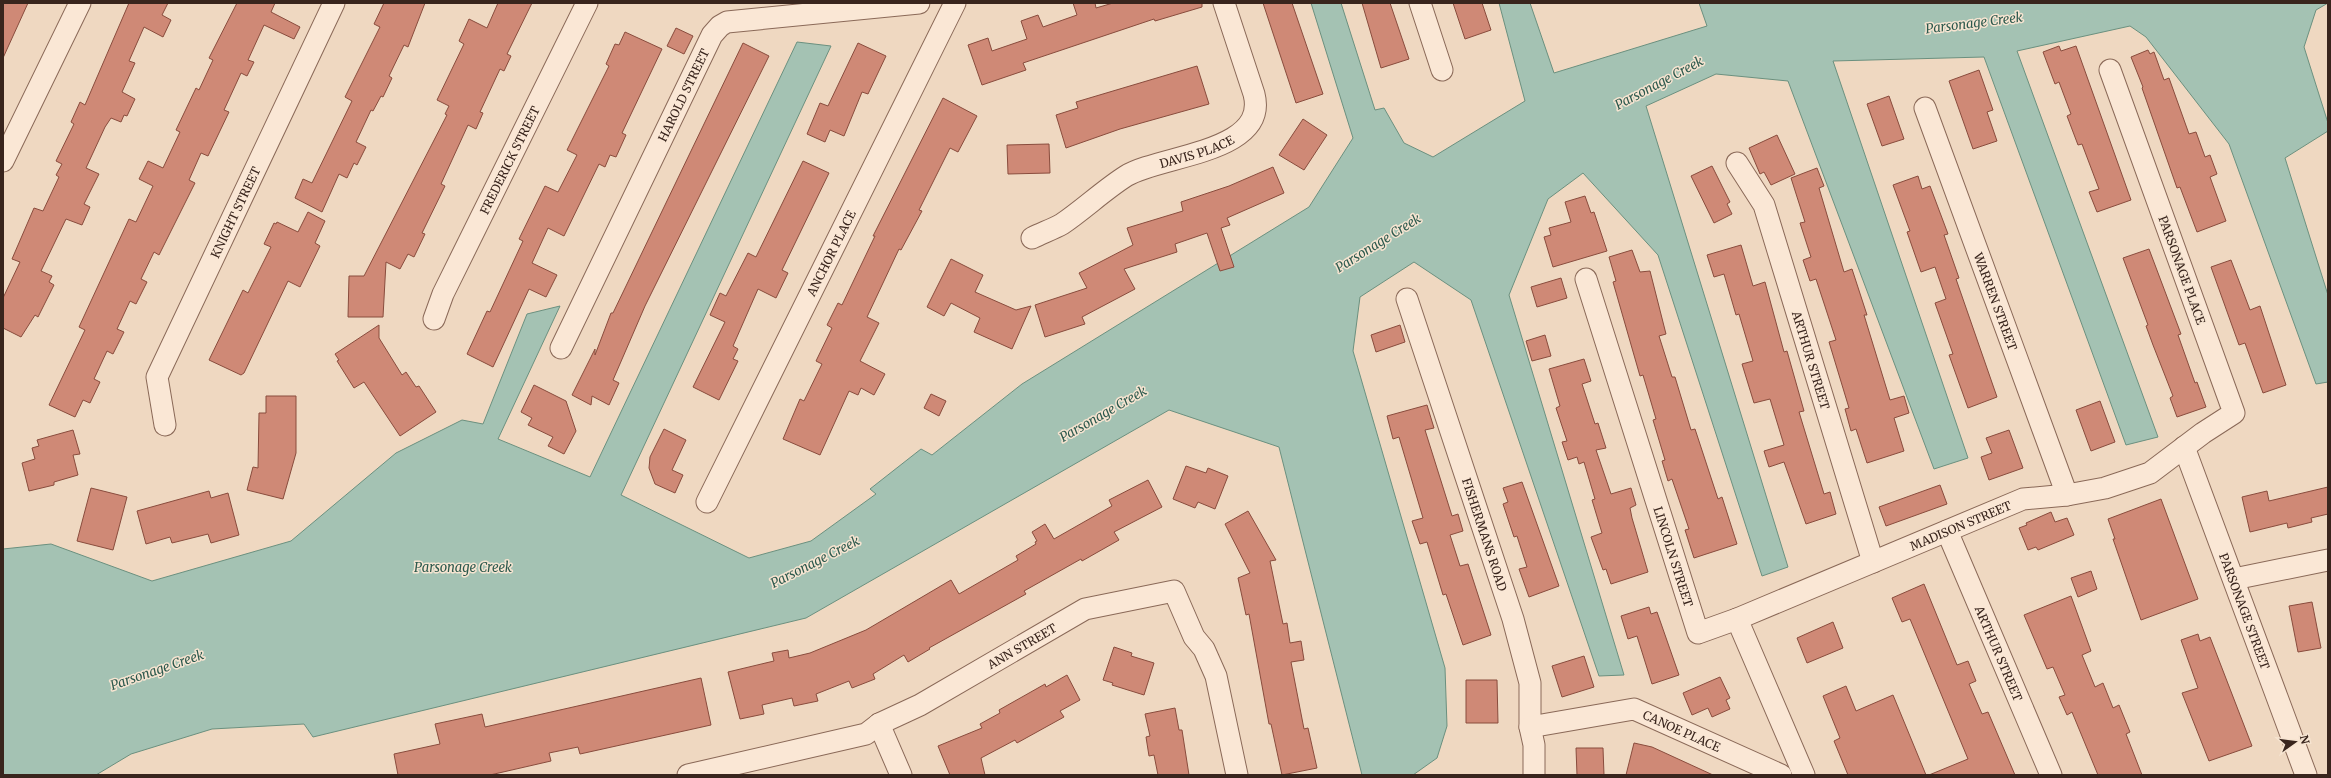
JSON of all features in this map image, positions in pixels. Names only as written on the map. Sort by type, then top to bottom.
[{"type":"street","points":[[3,161],[80,3]]},
{"type":"street","name":"KNIGHT STREET","points":[[165,425],[157,377],[334,3]]},
{"type":"street","name":"FREDERICK STREET","points":[[434,319],[443,294],[587,3]]},
{"type":"street","name":"HAROLD STREET","points":[[561,348],[685,89],[712,36],[720,26],[735,22],[920,3]]},
{"type":"street","name":"ANCHOR PLACE","points":[[707,502],[955,3]]},
{"type":"street","name":"DAVIS PLACE","points":[[1032,238],[1061,224],[1127,176],[1224,143],[1240,134],[1255,116],[1256,104],[1254,94],[1224,3]]},
{"type":"street","points":[[1420,3],[1442,70]]},
{"type":"street","name":"PARSONAGE PLACE","points":[[2110,70],[2234,413],[2184,447]]},
{"type":"street","name":"WARREN STREET","points":[[1925,108],[2067,495]]},
{"type":"street","name":"ARTHUR STREET","points":[[1737,163],[1764,205],[1873,562]]},
{"type":"street","name":"LINCOLN STREET","points":[[1586,279],[1698,633],[1737,619]]},
{"type":"street","name":"FISHERMANS ROAD","points":[[1407,299],[1513,619],[1530,682],[1530,727],[1534,745],[1534,775]]},
{"type":"street","name":"MADISON STREET","points":[[1737,619],[2023,499],[2067,495],[2105,488],[2150,473],[2184,447]]},
{"type":"street","name":"PARSONAGE STREET","points":[[2184,447],[2306,775]]},
{"type":"street","name":"ARTHUR STREET","points":[[1947,531],[2051,775]]},
{"type":"street","points":[[2234,579],[2328,560]]},
{"type":"street","name":"ANN STREET","points":[[688,775],[866,734],[879,724],[920,705],[1085,609],[1174,591],[1194,637],[1204,649],[1216,676],[1237,775]]},
{"type":"street","points":[[1737,619],[1804,775]]},
{"type":"street","name":"CANOE PLACE","points":[[1530,727],[1634,710],[1782,775]]},
{"type":"street","points":[[879,724],[900,775]]},
{"type":"water","name":"Parsonage Creek","points":[[1311,3],[1341,3],[1375,110],[1384,108],[1404,143],[1433,157],[1525,101],[1499,3],[1530,3],[1554,73],[1707,26],[1699,3],[2328,3],[2316,10],[2304,47],[2328,123],[2328,131],[2285,158],[2328,295],[2328,382],[2316,384],[2229,144],[2146,37],[2130,26],[2017,51],[2158,437],[2126,445],[1984,57],[1833,61],[1968,458],[1934,469],[1788,81],[1716,74],[1646,106],[1788,567],[1762,576],[1658,255],[1583,173],[1548,199],[1509,295],[1624,675],[1599,676],[1471,300],[1414,262],[1360,297],[1353,351],[1445,668],[1447,726],[1437,758],[1413,775],[1362,775],[1279,447],[1169,410],[806,618],[313,737],[304,724],[212,729],[131,754],[96,775],[3,775],[3,549],[51,544],[152,581],[291,541],[396,453],[462,420],[483,424],[527,314],[560,306],[498,439],[590,477],[797,42],[831,46],[621,495],[749,558],[811,541],[876,494],[870,489],[921,449],[932,455],[1022,384],[1309,207],[1353,138]]},
{"type":"building","points":[[3,3],[28,3],[3,58]]},
{"type":"building","points":[[129,3],[168,3],[162,15],[171,20],[163,37],[144,27],[129,61],[135,63],[122,92],[135,99],[127,116],[124,115],[121,122],[111,118],[105,127],[86,168],[99,174],[84,204],[90,207],[82,225],[66,219],[41,271],[52,276],[49,282],[54,285],[38,317],[35,315],[21,337],[3,328],[3,298],[20,262],[12,259],[34,208],[43,211],[59,177],[56,175],[62,164],[56,161],[74,124],[71,122],[80,102],[85,105]]},
{"type":"building","points":[[237,3],[275,3],[271,12],[300,27],[294,39],[264,25],[248,60],[254,62],[247,76],[241,73],[224,110],[229,112],[208,156],[201,153],[189,180],[195,183],[159,255],[154,252],[141,279],[147,282],[136,304],[130,301],[117,329],[124,332],[113,354],[107,351],[94,379],[100,382],[90,403],[83,400],[75,417],[49,405],[85,330],[79,327],[129,219],[136,222],[153,186],[139,179],[148,161],[163,168],[180,132],[176,130],[196,88],[199,90],[213,60],[209,58]]},
{"type":"building","points":[[384,3],[425,3],[408,47],[404,45],[389,76],[392,78],[383,97],[381,96],[373,111],[371,110],[356,142],[366,147],[357,165],[354,163],[347,178],[339,174],[322,212],[295,198],[303,179],[312,183],[352,101],[345,97],[380,27],[374,24]]},
{"type":"building","points":[[498,3],[532,3],[507,54],[511,56],[504,71],[500,69],[480,112],[483,113],[476,129],[468,125],[441,184],[445,186],[422,233],[425,234],[414,257],[408,254],[400,269],[386,262],[383,317],[348,317],[349,276],[364,276],[447,115],[445,114],[449,106],[437,100],[464,44],[459,41],[469,19],[487,28]]},
{"type":"building","points":[[1073,3],[1095,3],[1096,8],[1113,3],[1202,3],[1202,7],[1155,21],[1154,19],[1023,63],[1026,70],[982,85],[968,45],[988,38],[992,51],[1027,39],[1021,21],[1038,15],[1043,27],[1077,15]]},
{"type":"building","points":[[1263,3],[1292,3],[1323,94],[1296,103]]},
{"type":"building","points":[[1362,3],[1390,3],[1409,59],[1381,68]]},
{"type":"building","points":[[1453,3],[1482,3],[1491,30],[1465,39]]},
{"type":"building","points":[[676,28],[693,36],[684,54],[667,46]]},
{"type":"building","points":[[625,32],[662,49],[622,133],[626,135],[616,157],[610,155],[605,167],[599,164],[564,236],[548,228],[532,263],[557,275],[546,297],[529,289],[493,367],[467,354],[487,311],[490,312],[523,241],[519,239],[545,186],[558,192],[577,155],[567,150],[609,66],[606,64],[615,44],[619,45]]},
{"type":"building","points":[[743,43],[769,56],[645,306],[613,380],[619,383],[609,405],[592,396],[591,405],[572,395],[595,349],[595,355],[611,313],[613,313]]},
{"type":"building","points":[[858,43],[886,56],[868,94],[862,92],[844,136],[830,130],[825,142],[807,134],[820,103],[828,106]]},
{"type":"building","points":[[2059,46],[2061,51],[2076,46],[2131,200],[2097,212],[2089,192],[2099,189],[2082,144],[2078,145],[2067,116],[2071,114],[2059,82],[2055,84],[2043,52]]},
{"type":"building","points":[[2148,50],[2150,54],[2154,52],[2164,80],[2169,78],[2189,134],[2196,132],[2205,157],[2210,155],[2217,174],[2210,177],[2226,221],[2197,232],[2180,187],[2177,188],[2142,88],[2143,87],[2131,57]]},
{"type":"building","points":[[1197,66],[1209,104],[1120,129],[1066,148],[1056,115],[1078,108],[1076,102]]},
{"type":"building","points":[[1979,70],[1993,110],[1987,112],[1997,141],[1973,149],[1949,81]]},
{"type":"building","points":[[1889,96],[1904,139],[1882,146],[1867,104]]},
{"type":"building","points":[[943,98],[977,116],[958,152],[950,148],[919,210],[922,211],[901,250],[899,249],[867,317],[879,323],[860,361],[885,374],[874,395],[861,388],[858,395],[849,391],[820,455],[783,439],[800,399],[804,401],[822,364],[816,361],[832,328],[827,325],[838,303],[842,305],[875,236],[873,236]]},
{"type":"building","points":[[1303,119],[1327,135],[1304,170],[1279,155]]},
{"type":"building","points":[[1777,135],[1795,174],[1771,185],[1764,172],[1760,174],[1749,148]]},
{"type":"building","points":[[1049,144],[1050,173],[1008,174],[1007,145]]},
{"type":"building","points":[[803,161],[829,173],[782,270],[788,273],[776,298],[758,289],[733,346],[738,349],[733,359],[738,361],[719,400],[693,387],[725,322],[710,315],[720,293],[726,296],[748,253],[756,257]]},
{"type":"building","points":[[1712,166],[1730,202],[1727,204],[1732,214],[1714,223],[1691,176]]},
{"type":"building","points":[[1273,167],[1284,193],[1227,218],[1230,225],[1221,228],[1234,267],[1220,271],[1207,233],[1175,244],[1177,252],[1124,269],[1135,289],[1082,317],[1085,324],[1045,337],[1035,305],[1087,288],[1079,273],[1133,245],[1127,228],[1183,211],[1181,202],[1229,186]]},
{"type":"building","points":[[1817,168],[1824,186],[1819,188],[1844,272],[1852,269],[1867,315],[1864,315],[1890,400],[1904,396],[1909,413],[1894,418],[1904,451],[1867,463],[1856,429],[1851,431],[1845,409],[1849,408],[1829,342],[1836,340],[1816,279],[1810,281],[1803,260],[1811,257],[1800,223],[1805,222],[1791,178]]},
{"type":"building","points":[[1918,176],[1922,189],[1930,186],[1948,234],[1944,235],[1959,278],[1956,279],[1997,397],[1968,408],[1949,355],[1953,354],[1935,303],[1946,299],[1935,267],[1921,272],[1907,232],[1910,231],[1893,185]]},
{"type":"building","points":[[1585,196],[1591,213],[1594,212],[1607,251],[1553,267],[1544,237],[1551,235],[1549,228],[1571,222],[1565,202]]},
{"type":"building","points":[[308,212],[325,221],[315,243],[320,246],[300,287],[288,281],[244,373],[241,375],[209,360],[243,290],[248,293],[271,247],[264,244],[274,223],[276,224],[277,222],[298,232]]},
{"type":"building","points":[[1741,245],[1753,286],[1765,282],[1784,352],[1787,351],[1804,411],[1799,412],[1824,494],[1830,492],[1836,514],[1806,524],[1784,462],[1769,467],[1764,451],[1784,445],[1770,399],[1754,403],[1742,364],[1753,361],[1739,314],[1736,315],[1724,274],[1714,277],[1707,255]]},
{"type":"building","points":[[2149,249],[2181,334],[2178,335],[2195,383],[2197,382],[2206,407],[2177,417],[2170,398],[2173,396],[2146,326],[2148,325],[2123,258]]},
{"type":"building","points":[[1632,250],[1640,272],[1650,271],[1666,334],[1659,336],[1672,377],[1675,377],[1691,430],[1695,429],[1718,499],[1722,497],[1737,544],[1694,558],[1685,530],[1689,529],[1672,479],[1668,481],[1662,461],[1665,460],[1653,420],[1656,419],[1643,375],[1640,376],[1613,282],[1616,281],[1609,257]]},
{"type":"building","points":[[951,259],[983,275],[975,292],[1016,310],[1031,306],[1012,349],[974,332],[980,318],[951,303],[944,316],[927,307]]},
{"type":"building","points":[[2231,260],[2250,310],[2260,306],[2286,385],[2263,393],[2245,343],[2239,345],[2211,267]]},
{"type":"building","points":[[1561,278],[1567,298],[1537,307],[1531,287]]},
{"type":"building","points":[[379,325],[379,338],[402,375],[406,372],[416,387],[419,386],[436,412],[400,436],[364,382],[354,388],[337,361],[339,360],[335,354]]},
{"type":"building","points":[[1400,325],[1405,342],[1376,352],[1371,335]]},
{"type":"building","points":[[1545,335],[1551,356],[1532,361],[1526,341]]},
{"type":"building","points":[[1584,359],[1591,381],[1582,384],[1595,424],[1598,423],[1606,448],[1596,450],[1611,494],[1631,488],[1636,505],[1630,508],[1632,518],[1648,572],[1611,584],[1606,569],[1603,570],[1591,537],[1602,533],[1592,500],[1595,499],[1584,462],[1579,464],[1577,457],[1568,460],[1562,442],[1567,441],[1556,408],[1560,406],[1549,369]]},
{"type":"building","points":[[534,385],[566,401],[576,431],[564,454],[548,446],[553,437],[528,425],[532,418],[521,412]]},
{"type":"building","points":[[931,394],[946,401],[939,416],[924,408]]},
{"type":"building","points":[[266,396],[296,396],[296,453],[283,499],[247,490],[253,467],[258,468],[259,413],[266,413]]},
{"type":"building","points":[[2100,401],[2115,442],[2091,451],[2076,410]]},
{"type":"building","points":[[1427,405],[1434,428],[1425,430],[1452,516],[1458,514],[1463,531],[1450,535],[1460,566],[1468,564],[1491,635],[1463,645],[1446,594],[1443,595],[1427,542],[1420,544],[1412,521],[1423,518],[1399,437],[1393,439],[1387,416]]},
{"type":"building","points":[[664,429],[686,440],[672,470],[683,475],[675,493],[655,484],[649,468],[650,457]]},
{"type":"building","points":[[73,430],[80,454],[73,455],[78,475],[54,482],[54,485],[29,491],[22,463],[35,459],[32,448],[39,446],[37,440]]},
{"type":"building","points":[[2009,430],[2023,468],[1989,480],[1981,457],[1992,453],[1986,438]]},
{"type":"building","points":[[1186,466],[1206,473],[1208,468],[1228,476],[1215,509],[1198,502],[1195,508],[1173,499]]},
{"type":"building","points":[[1148,480],[1162,507],[1114,532],[1119,540],[1082,561],[1081,559],[1024,591],[1026,594],[929,648],[930,649],[908,662],[904,655],[873,674],[875,679],[852,688],[849,681],[816,694],[818,701],[794,706],[792,698],[762,705],[764,714],[740,719],[728,672],[774,661],[772,653],[788,650],[789,658],[810,653],[866,630],[951,580],[959,594],[1018,560],[1016,556],[1036,544],[1035,542],[1037,541],[1032,532],[1045,524],[1054,539],[1112,506],[1109,500]]},
{"type":"building","points":[[1522,482],[1559,586],[1529,597],[1519,569],[1527,567],[1517,536],[1514,537],[1503,504],[1508,502],[1503,488]]},
{"type":"building","points":[[1940,485],[1947,504],[1886,526],[1879,507]]},
{"type":"building","points":[[2328,487],[2328,514],[2311,518],[2312,522],[2288,528],[2287,523],[2250,532],[2242,497],[2267,491],[2269,501]]},
{"type":"building","points":[[91,488],[127,497],[113,550],[77,541]]},
{"type":"building","points":[[209,491],[211,498],[228,493],[239,535],[211,543],[208,534],[172,543],[170,537],[146,544],[137,511]]},
{"type":"building","points":[[2161,499],[2198,599],[2141,620],[2113,539],[2115,539],[2108,519]]},
{"type":"building","points":[[1248,511],[1276,560],[1270,561],[1283,624],[1287,623],[1290,643],[1301,641],[1304,660],[1291,662],[1304,729],[1308,728],[1317,768],[1282,775],[1271,724],[1269,724],[1249,614],[1246,615],[1238,578],[1250,573],[1225,524]]},
{"type":"building","points":[[2051,512],[2055,522],[2067,518],[2074,535],[2038,550],[2036,547],[2028,550],[2019,528],[2027,525],[2026,523]]},
{"type":"building","points":[[2091,571],[2097,589],[2078,597],[2071,578]]},
{"type":"building","points":[[1924,584],[1957,665],[1968,661],[1976,681],[1969,684],[1982,714],[1988,712],[2015,775],[1929,775],[1968,759],[1910,619],[1902,622],[1892,598]]},
{"type":"building","points":[[2071,596],[2091,651],[2082,655],[2095,687],[2103,683],[2113,708],[2119,705],[2130,732],[2126,734],[2142,775],[2098,775],[2072,712],[2067,715],[2059,697],[2065,695],[2053,667],[2047,669],[2024,615]]},
{"type":"building","points":[[2312,602],[2321,648],[2298,652],[2289,606]]},
{"type":"building","points":[[1649,607],[1651,614],[1657,612],[1679,675],[1652,684],[1637,636],[1628,639],[1621,616]]},
{"type":"building","points":[[1833,622],[1843,648],[1807,663],[1797,638]]},
{"type":"building","points":[[2198,634],[2200,641],[2210,637],[2252,746],[2209,761],[2182,693],[2198,688],[2181,640]]},
{"type":"building","points":[[1114,647],[1132,653],[1131,656],[1154,663],[1144,695],[1112,685],[1113,683],[1103,680]]},
{"type":"building","points":[[1584,656],[1594,687],[1562,697],[1552,666]]},
{"type":"building","points":[[1067,675],[1080,700],[1060,711],[1064,717],[1017,743],[1015,740],[981,758],[985,775],[950,775],[938,746],[982,728],[980,724],[1000,713],[999,710],[1045,684],[1046,687]]},
{"type":"building","points":[[1720,677],[1730,698],[1726,700],[1730,709],[1712,717],[1708,708],[1692,715],[1683,693]]},
{"type":"building","points":[[701,678],[711,725],[580,754],[578,747],[549,753],[551,761],[490,775],[398,775],[394,754],[440,744],[435,724],[482,714],[485,727]]},
{"type":"building","points":[[1466,680],[1497,680],[1498,723],[1466,723]]},
{"type":"building","points":[[1846,686],[1856,711],[1893,695],[1926,775],[1848,775],[1834,741],[1840,738],[1823,696]]},
{"type":"building","points":[[1175,708],[1179,730],[1182,730],[1189,775],[1158,775],[1154,755],[1149,756],[1146,737],[1150,736],[1145,714]]},
{"type":"building","points":[[1634,743],[1652,747],[1713,775],[1626,775]]},
{"type":"building","points":[[1576,748],[1603,748],[1604,775],[1577,775]]}]
